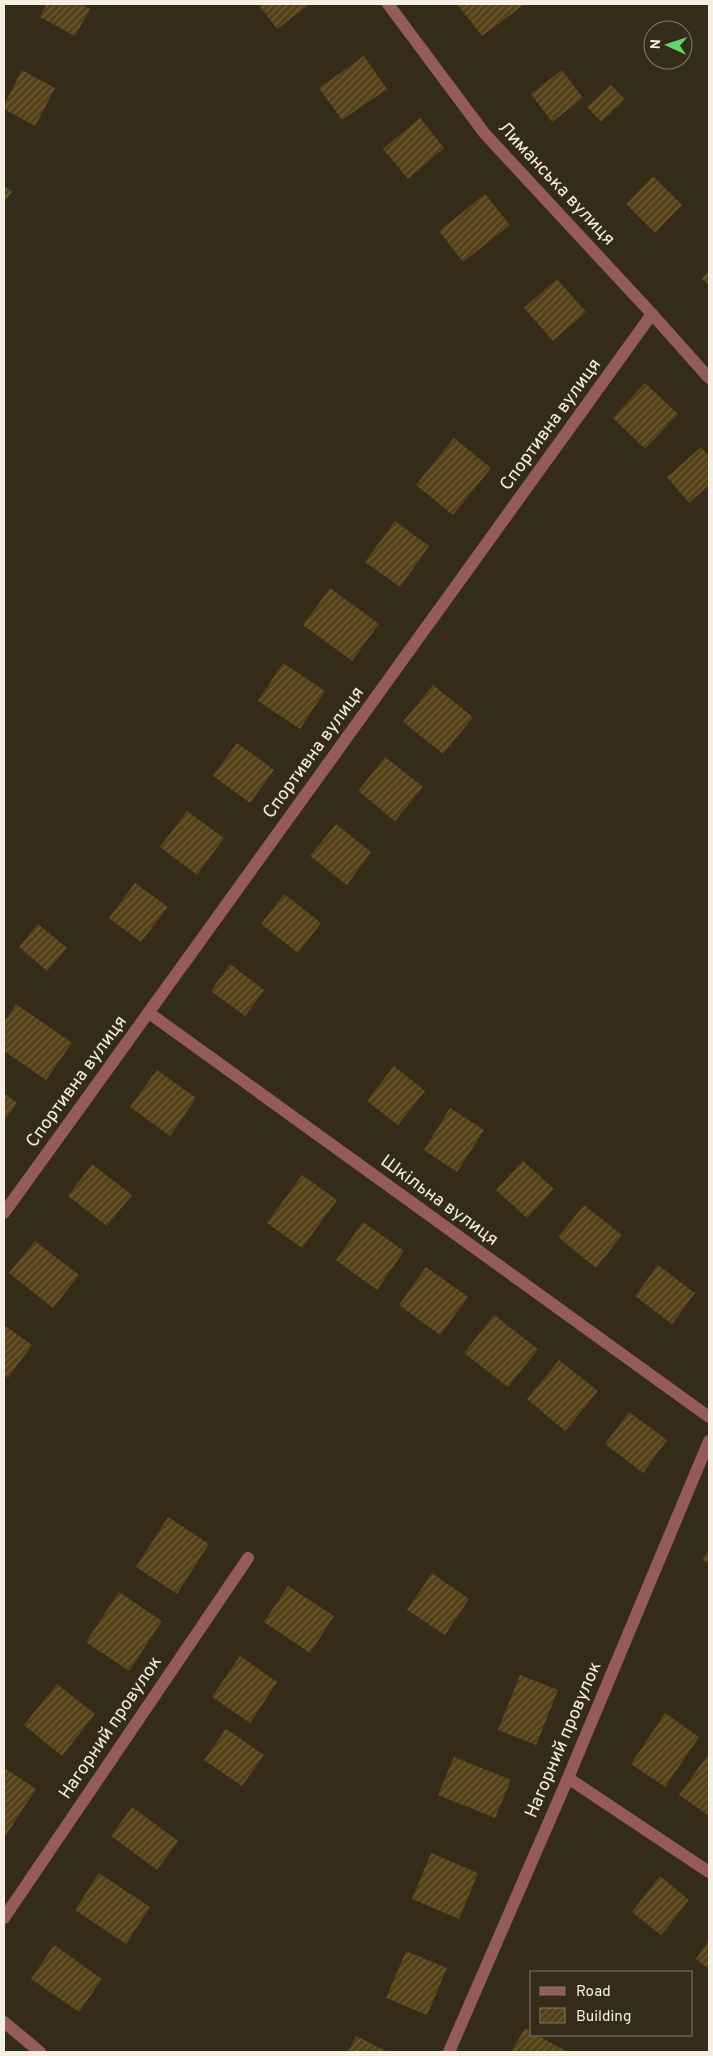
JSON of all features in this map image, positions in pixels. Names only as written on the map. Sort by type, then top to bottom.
[{"type":"street","name":"Лиманська вулиця","points":[[388,4],[485,134],[709,378]]},
{"type":"street","name":"Спортивна вулиця","points":[[4,1213],[652,314]]},
{"type":"street","name":"Шкільна вулиця","points":[[149,1013],[709,1417]]},
{"type":"street","name":"Нагорний провулок","points":[[449,2052],[568,1778],[709,1441]]},
{"type":"street","name":"Нагорний провулок","points":[[4,1918],[248,1558]]},
{"type":"street","points":[[568,1778],[709,1872]]},
{"type":"street","points":[[4,2022],[40,2052]]},
{"type":"building","points":[[47,4],[81,4],[90,9],[75,36],[40,17]]},
{"type":"building","points":[[258,4],[310,4],[277,29]]},
{"type":"building","points":[[457,4],[520,4],[522,6],[482,36]]},
{"type":"building","points":[[364,56],[387,89],[342,120],[319,88]]},
{"type":"building","points":[[22,70],[55,88],[35,126],[4,109],[4,105]]},
{"type":"building","points":[[562,70],[583,98],[552,122],[531,94]]},
{"type":"building","points":[[611,85],[625,99],[601,122],[587,107]]},
{"type":"building","points":[[420,118],[444,148],[408,179],[383,149]]},
{"type":"building","points":[[653,176],[682,205],[655,233],[626,204]]},
{"type":"building","points":[[4,186],[12,192],[4,202]]},
{"type":"building","points":[[485,194],[510,225],[463,262],[439,231]]},
{"type":"building","points":[[709,270],[709,285],[702,279]]},
{"type":"building","points":[[557,279],[586,312],[553,341],[524,308]]},
{"type":"building","points":[[645,383],[678,414],[645,449],[613,418]]},
{"type":"building","points":[[454,438],[491,468],[453,515],[416,485]]},
{"type":"building","points":[[701,447],[709,456],[709,485],[689,503],[667,477]]},
{"type":"building","points":[[395,521],[429,546],[400,587],[365,562]]},
{"type":"building","points":[[330,588],[379,624],[352,661],[303,625]]},
{"type":"building","points":[[283,663],[325,691],[300,729],[258,701]]},
{"type":"building","points":[[433,685],[473,717],[443,754],[403,722]]},
{"type":"building","points":[[237,743],[274,770],[250,803],[213,776]]},
{"type":"building","points":[[385,757],[423,787],[395,821],[358,791]]},
{"type":"building","points":[[187,811],[224,838],[197,875],[160,847]]},
{"type":"building","points":[[336,824],[371,852],[347,885],[310,856]]},
{"type":"building","points":[[135,883],[168,907],[141,942],[109,918]]},
{"type":"building","points":[[284,894],[321,923],[298,953],[261,924]]},
{"type":"building","points":[[38,924],[67,948],[47,971],[19,947]]},
{"type":"building","points":[[230,964],[264,990],[245,1016],[211,991]]},
{"type":"building","points":[[16,1004],[72,1043],[46,1080],[4,1051],[4,1022]]},
{"type":"building","points":[[394,1066],[425,1091],[398,1125],[367,1101]]},
{"type":"building","points":[[157,1070],[196,1098],[170,1136],[130,1107]]},
{"type":"building","points":[[4,1093],[17,1103],[4,1121]]},
{"type":"building","points":[[450,1108],[484,1130],[457,1172],[424,1150]]},
{"type":"building","points":[[523,1161],[554,1189],[527,1218],[496,1190]]},
{"type":"building","points":[[92,1164],[132,1195],[107,1226],[68,1196]]},
{"type":"building","points":[[302,1175],[337,1200],[302,1248],[267,1223]]},
{"type":"building","points":[[584,1205],[622,1235],[596,1268],[558,1237]]},
{"type":"building","points":[[363,1222],[404,1251],[377,1290],[336,1260]]},
{"type":"building","points":[[35,1241],[79,1275],[53,1308],[9,1273]]},
{"type":"building","points":[[658,1265],[695,1293],[672,1324],[635,1296]]},
{"type":"building","points":[[426,1267],[468,1297],[440,1335],[399,1305]]},
{"type":"building","points":[[494,1315],[538,1349],[508,1387],[464,1353]]},
{"type":"building","points":[[4,1325],[32,1345],[8,1378],[4,1375]]},
{"type":"building","points":[[559,1360],[598,1391],[565,1431],[527,1399]]},
{"type":"building","points":[[629,1412],[667,1440],[643,1473],[605,1444]]},
{"type":"building","points":[[168,1517],[209,1544],[177,1594],[136,1567]]},
{"type":"building","points":[[709,1549],[709,1564],[702,1559]]},
{"type":"building","points":[[432,1573],[469,1599],[445,1635],[407,1610]]},
{"type":"building","points":[[288,1586],[334,1616],[310,1653],[264,1622]]},
{"type":"building","points":[[119,1592],[162,1621],[129,1671],[86,1642]]},
{"type":"building","points":[[240,1656],[277,1682],[250,1723],[212,1697]]},
{"type":"building","points":[[520,1675],[558,1690],[536,1745],[498,1730]]},
{"type":"building","points":[[57,1684],[95,1714],[62,1756],[24,1725]]},
{"type":"building","points":[[665,1713],[699,1737],[665,1787],[631,1764]]},
{"type":"building","points":[[226,1729],[264,1755],[242,1786],[204,1760]]},
{"type":"building","points":[[709,1756],[709,1816],[679,1795]]},
{"type":"building","points":[[454,1757],[511,1780],[495,1818],[438,1795]]},
{"type":"building","points":[[4,1768],[36,1789],[4,1838]]},
{"type":"building","points":[[132,1807],[178,1841],[157,1870],[111,1836]]},
{"type":"building","points":[[431,1853],[478,1873],[459,1919],[412,1899]]},
{"type":"building","points":[[99,1873],[150,1907],[126,1944],[75,1910]]},
{"type":"building","points":[[660,1876],[689,1900],[661,1935],[632,1912]]},
{"type":"building","points":[[709,1940],[709,1969],[696,1959]]},
{"type":"building","points":[[54,1945],[102,1979],[79,2012],[31,1979]]},
{"type":"building","points":[[406,1951],[447,1968],[427,2015],[386,1998]]},
{"type":"building","points":[[525,2028],[530,2031],[530,2036],[539,2036],[568,2052],[511,2052]]},
{"type":"building","points":[[356,2036],[388,2052],[348,2052]]}]
